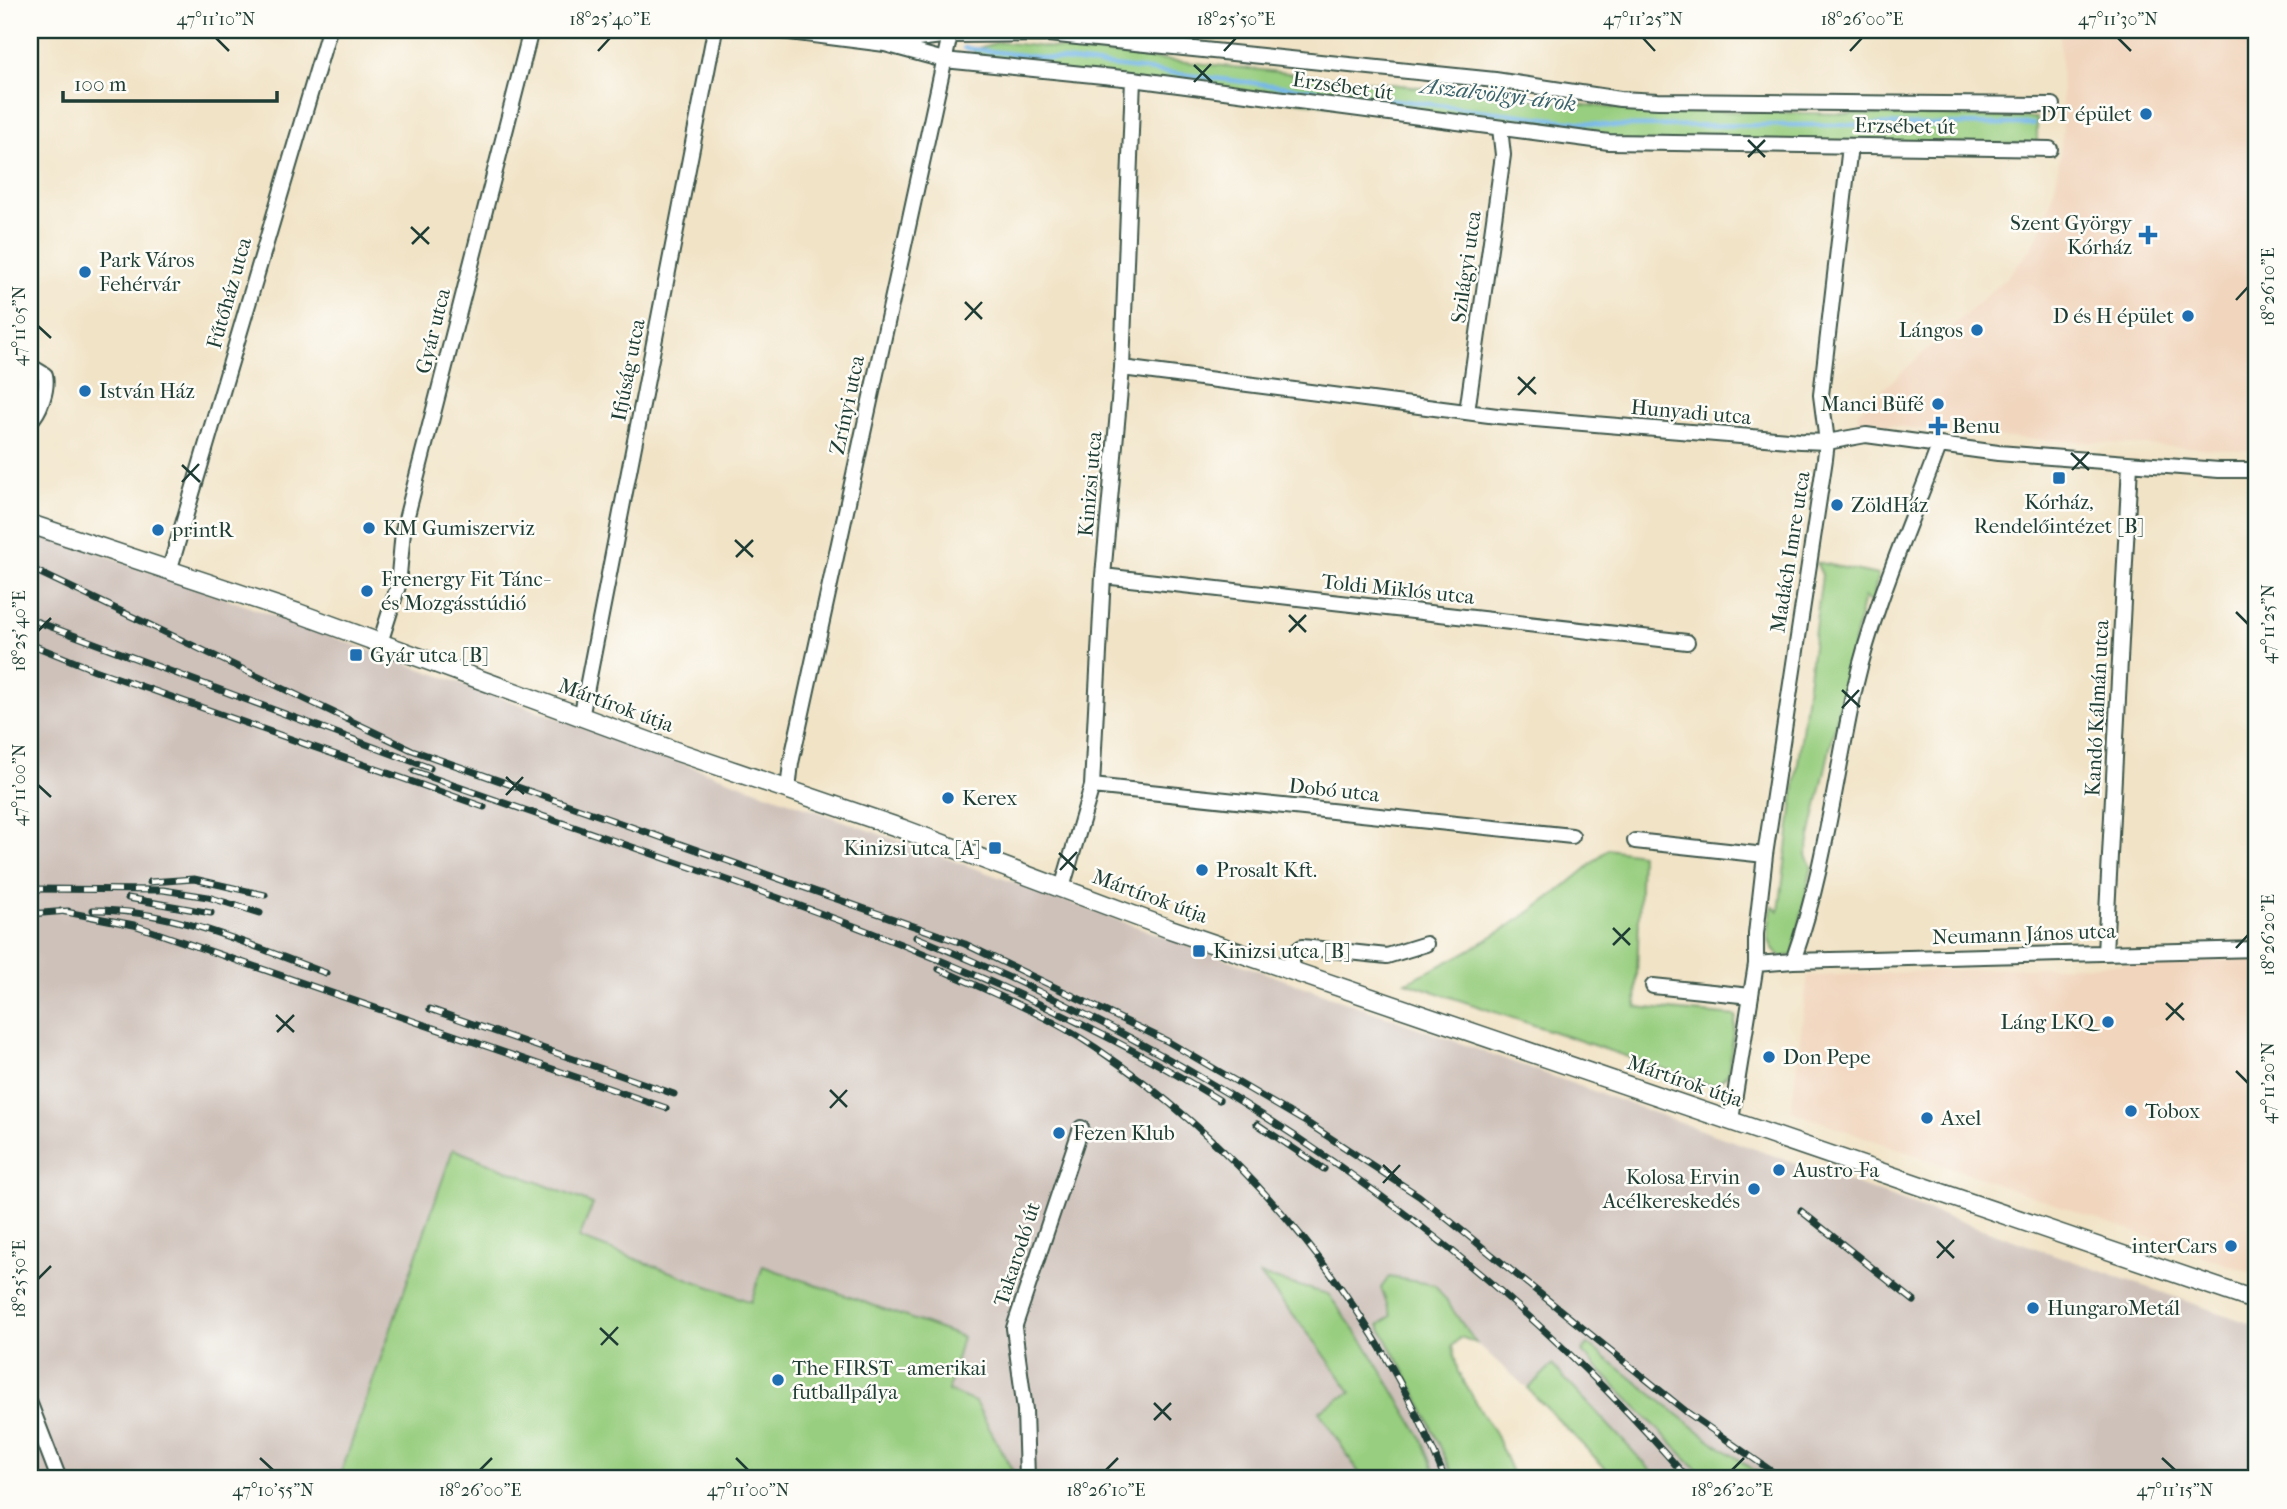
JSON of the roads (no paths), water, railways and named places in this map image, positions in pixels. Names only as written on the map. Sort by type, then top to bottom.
[{"type":"street","name":"Fűtőház utca","points":[[170,568],[329,30]]},
{"type":"street","name":"Gyár utca","points":[[380,643],[398,586],[404,531],[531,30]]},
{"type":"street","name":"Ifjúság utca","points":[[582,718],[715,30]]},
{"type":"street","name":"Erzsébet út","points":[[774,30],[885,44],[944,60],[1133,79],[1631,143],[2050,149]]},
{"type":"street","name":"Erzsébet út","points":[[885,44],[950,32],[1048,34],[1495,80],[1645,101],[1851,106],[2053,105]]},
{"type":"street","name":"Zrínyi utca","points":[[788,790],[790,763],[950,32]]},
{"type":"street","name":"Kinizsi utca","points":[[1062,888],[1091,786],[1103,576],[1122,368],[1133,79]]},
{"type":"street","name":"Szilágyi utca","points":[[1468,412],[1503,155],[1500,128]]},
{"type":"street","name":"Madách Imre utca","points":[[1731,1120],[1756,964],[1756,934],[1765,855],[1827,442],[1821,396],[1850,146]]},
{"type":"street","points":[[30,366],[45,375],[46,384],[36,416],[30,421]]},
{"type":"street","name":"Hunyadi utca","points":[[1122,368],[1468,412],[1685,433],[1827,442],[1866,435],[1939,446],[2130,464],[2257,470]]},
{"type":"street","points":[[1756,964],[1793,961],[1818,874],[1856,684],[1894,562],[1939,446]]},
{"type":"street","name":"Kandó Kálmán utca","points":[[2105,953],[2130,464]]},
{"type":"street","name":"Mártírok útja","points":[[30,524],[170,568],[582,718],[1289,969],[2257,1301]]},
{"type":"street","name":"Toldi Miklós utca","points":[[1103,576],[1687,642]]},
{"type":"street","name":"Dobó utca","points":[[1091,786],[1572,836]]},
{"type":"street","points":[[1634,841],[1765,855]]},
{"type":"street","points":[[1289,969],[1294,953],[1302,947],[1387,956],[1426,944]]},
{"type":"street","name":"Neumann János utca","points":[[1793,961],[2257,948]]},
{"type":"street","points":[[1654,986],[1751,996]]},
{"type":"street","name":"Takarodó út","points":[[1027,1479],[1025,1410],[1014,1328],[1081,1128]]},
{"type":"street","points":[[30,1404],[59,1479]]},
{"type":"waterway","name":"Aszalvölgyi-árok","points":[[964,48],[1611,126],[2033,124]]},
{"type":"railway","points":[[30,568],[412,750],[965,944],[1167,1041],[1309,1124],[1419,1196],[1688,1413],[1783,1479]]},
{"type":"railway","points":[[30,619],[430,768]]},
{"type":"railway","points":[[30,644],[95,670],[484,807]]},
{"type":"railway","points":[[414,771],[723,878],[927,955],[1027,998],[1124,1046],[1219,1100]]},
{"type":"railway","points":[[150,882],[194,879],[265,895]]},
{"type":"railway","points":[[30,889],[163,890],[208,897],[260,913]]},
{"type":"railway","points":[[128,898],[211,913]]},
{"type":"railway","points":[[93,910],[123,911],[182,922],[326,973]]},
{"type":"railway","points":[[61,911],[134,925],[666,1108]]},
{"type":"railway","points":[[30,914],[68,911]]},
{"type":"railway","points":[[916,937],[1025,985],[1131,1038],[1234,1098],[1334,1163],[1430,1233],[1522,1310],[1608,1392],[1688,1479]]},
{"type":"railway","points":[[939,969],[1039,1015],[1096,1048],[1152,1089],[1206,1134],[1256,1184],[1302,1237],[1345,1294],[1383,1353],[1417,1415],[1445,1479]]},
{"type":"railway","points":[[430,1009],[674,1094]]},
{"type":"railway","points":[[1257,1124],[1324,1169]]},
{"type":"railway","points":[[1801,1211],[1914,1301]]},
{"type":"place","name":"DT épület","points":[[2146,114]]},
{"type":"place","name":"Szent György Kórház","points":[[2148,235]]},
{"type":"place","name":"Park Város Fehérvár","points":[[85,272]]},
{"type":"place","name":"D és H épület","points":[[2188,316]]},
{"type":"place","name":"Lángos","points":[[1977,330]]},
{"type":"place","name":"István Ház","points":[[85,391]]},
{"type":"place","name":"Manci Büfé","points":[[1938,404]]},
{"type":"place","name":"Benu","points":[[1938,426]]},
{"type":"place","name":"Kórház, Rendelőintézet [B]","points":[[2059,478]]},
{"type":"place","name":"ZöldHáz","points":[[1837,505]]},
{"type":"place","name":"KM Gumiszerviz","points":[[369,528]]},
{"type":"place","name":"printR","points":[[158,530]]},
{"type":"place","name":"Frenergy Fit Tánc- és Mozgásstúdió","points":[[367,591]]},
{"type":"place","name":"Gyár utca [B]","points":[[356,655]]},
{"type":"place","name":"Kerex","points":[[948,798]]},
{"type":"place","name":"Kinizsi utca [A]","points":[[995,848]]},
{"type":"place","name":"Prosalt Kft.","points":[[1202,870]]},
{"type":"place","name":"Kinizsi utca [B]","points":[[1199,951]]},
{"type":"place","name":"Láng LKQ","points":[[2108,1022]]},
{"type":"place","name":"Don Pepe","points":[[1769,1057]]},
{"type":"place","name":"Tobox","points":[[2131,1111]]},
{"type":"place","name":"Axel","points":[[1927,1118]]},
{"type":"place","name":"Fezen Klub","points":[[1059,1133]]},
{"type":"place","name":"Austro-Fa","points":[[1779,1170]]},
{"type":"place","name":"Kolosa Ervin Acélkereskedés","points":[[1754,1189]]},
{"type":"place","name":"interCars","points":[[2231,1246]]},
{"type":"place","name":"HungaroMetál","points":[[2033,1308]]},
{"type":"place","name":"The FIRST - amerikai futballpálya","points":[[778,1380]]}]
